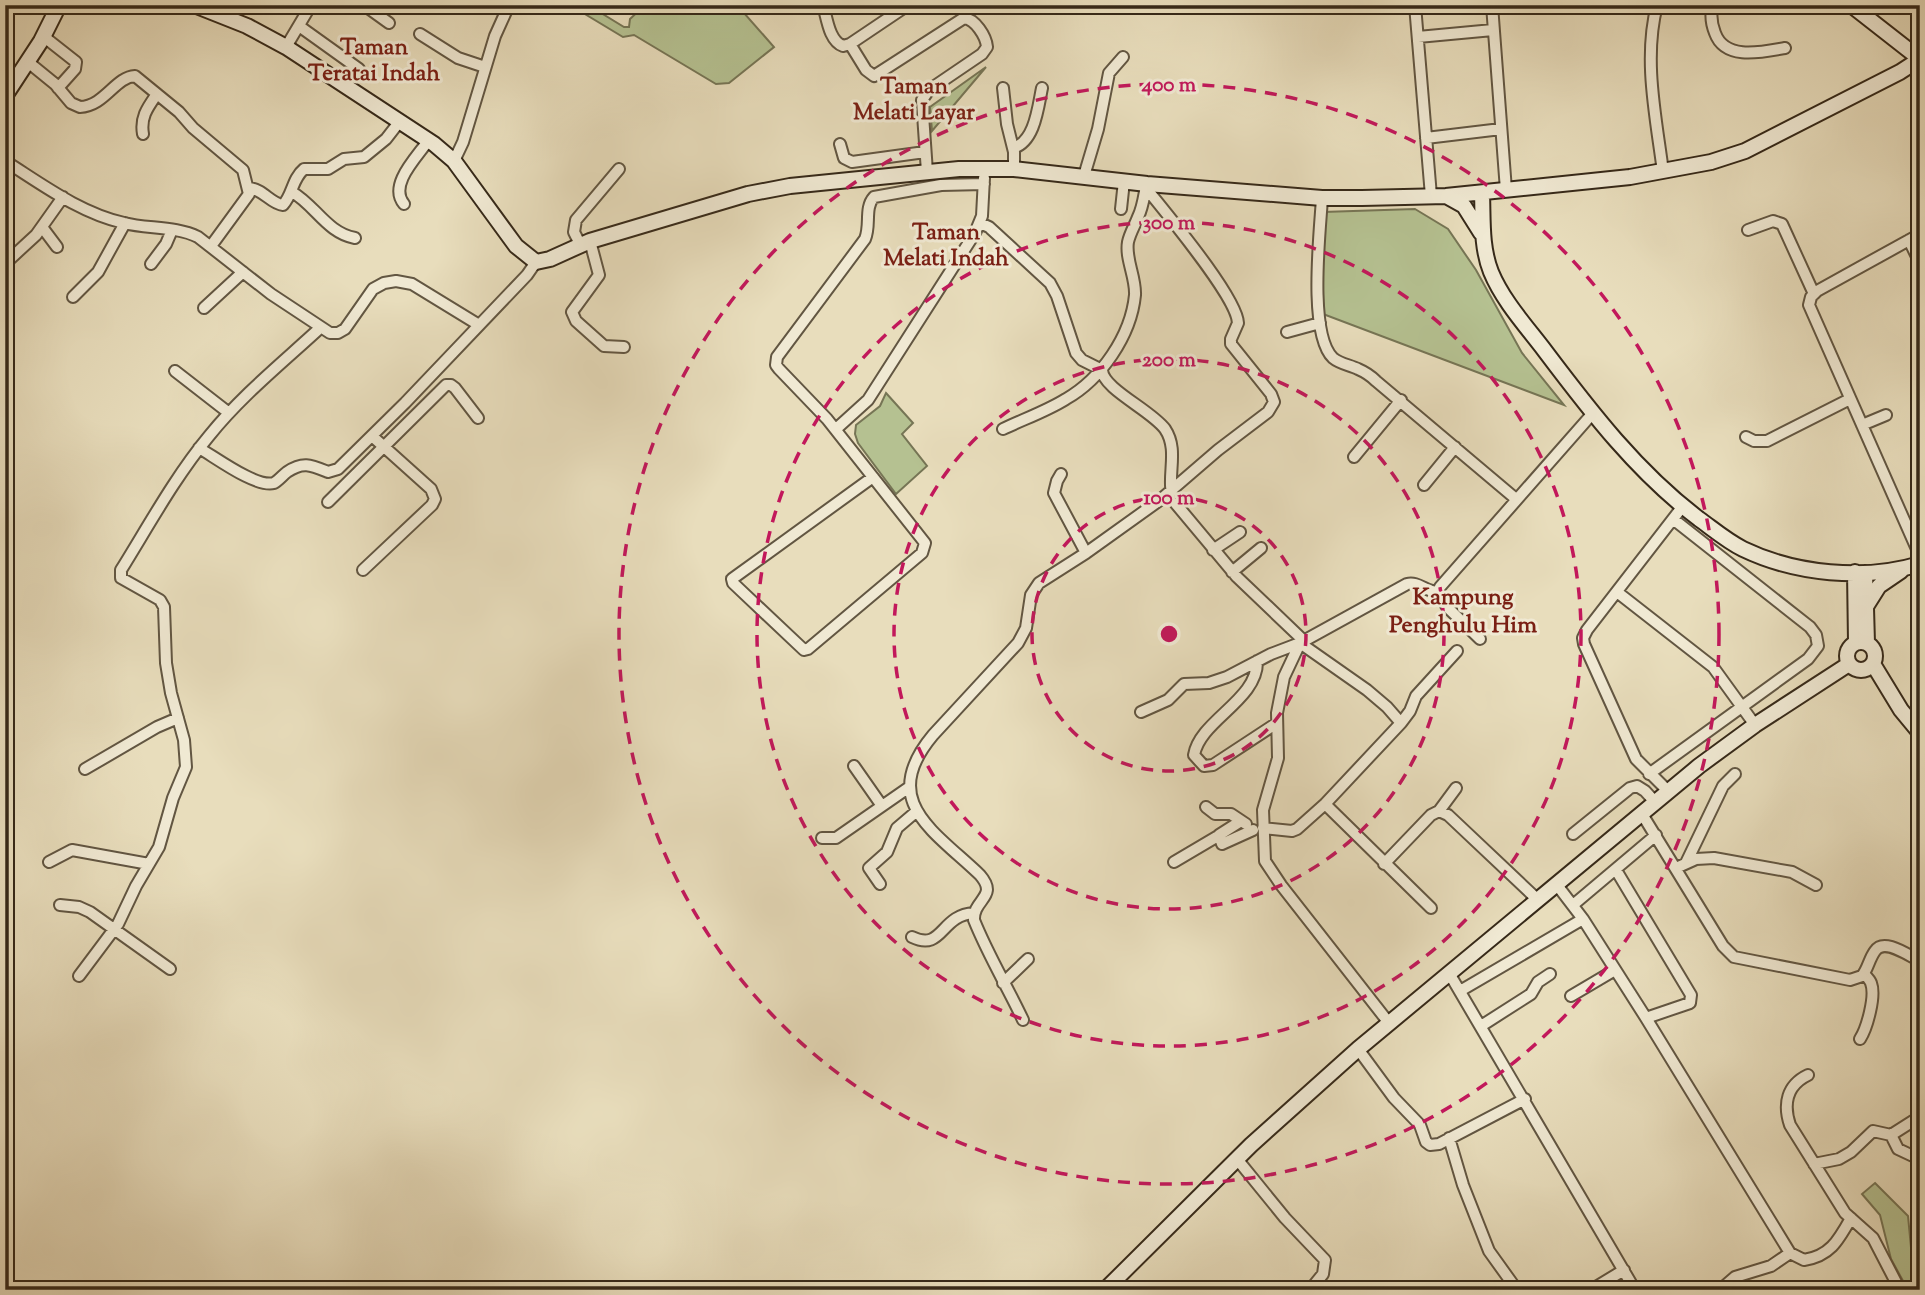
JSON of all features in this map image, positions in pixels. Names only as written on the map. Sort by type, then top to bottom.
[{"type":"street","points":[[5,96],[28,62],[59,5]]},
{"type":"street","points":[[286,47],[311,5]]},
{"type":"street","points":[[364,5],[390,23]]},
{"type":"street","points":[[454,161],[463,142],[495,36],[509,5]]},
{"type":"street","points":[[823,5],[837,44],[843,46],[908,5]]},
{"type":"street","points":[[1415,5],[1426,138],[1438,196]]},
{"type":"street","points":[[1492,5],[1506,190]]},
{"type":"street","points":[[1657,5],[1650,70],[1662,172]]},
{"type":"street","points":[[1713,5],[1711,23],[1716,38],[1723,45],[1745,53],[1785,48]]},
{"type":"street","points":[[199,448],[247,477],[263,482],[274,483],[299,465],[305,464],[328,472],[338,469],[479,326],[536,262],[550,259],[585,242],[720,201],[771,189],[985,168],[1124,181],[1146,186],[1322,198],[1438,196],[1630,177],[1712,162],[1756,146],[1900,72],[1920,59],[1852,5]]},
{"type":"street","points":[[197,6],[223,10],[286,47],[428,141],[454,161],[516,246],[536,262]]},
{"type":"street","points":[[850,44],[866,70],[874,76],[961,20],[968,18],[973,21],[985,40],[986,47],[982,54],[925,94],[921,104],[927,172]]},
{"type":"street","points":[[299,26],[359,69]]},
{"type":"street","points":[[1418,37],[1493,30]]},
{"type":"street","points":[[419,34],[458,58],[485,67]]},
{"type":"street","points":[[43,36],[76,62],[75,69],[58,88]]},
{"type":"street","points":[[1084,177],[1098,129],[1109,74],[1123,57]]},
{"type":"street","points":[[28,62],[71,103],[80,107],[99,101],[132,76],[179,111],[192,128],[243,170],[250,188],[248,197],[211,246]]},
{"type":"street","points":[[5,69],[18,77]]},
{"type":"street","points":[[1003,88],[1014,169]]},
{"type":"street","points":[[1013,148],[1020,146],[1027,139],[1037,113],[1042,88]]},
{"type":"street","points":[[143,134],[141,124],[145,112],[157,94]]},
{"type":"street","points":[[250,188],[281,205],[292,192],[294,181],[304,169],[328,169],[344,159],[364,157],[386,139],[400,121]]},
{"type":"street","points":[[1426,138],[1502,129]]},
{"type":"street","points":[[404,204],[400,199],[398,187],[428,141]]},
{"type":"street","points":[[840,144],[844,158],[852,162],[925,152]]},
{"type":"street","points":[[5,161],[88,212],[125,223],[194,235],[330,333],[341,332],[376,286],[396,281],[412,284],[479,326]]},
{"type":"street","points":[[836,429],[872,395],[980,223],[984,208],[985,168]]},
{"type":"street","points":[[619,169],[576,220],[574,232],[585,242],[599,275],[572,312],[576,321],[604,346],[624,347]]},
{"type":"street","points":[[1121,209],[1124,181]]},
{"type":"street","points":[[873,477],[732,579],[799,648],[808,649],[922,553],[925,544],[836,429],[776,365],[779,353],[865,239],[869,203],[878,194],[954,184],[984,184]]},
{"type":"street","points":[[1003,429],[1068,398],[1102,370],[1124,333],[1132,310],[1134,282],[1128,246],[1146,186]]},
{"type":"street","points":[[974,913],[988,892],[986,882],[917,811],[908,788],[911,768],[922,748],[1018,643],[1026,628],[1028,603],[1034,588],[1171,492],[1268,412],[1274,402],[1271,394],[1231,344],[1238,318],[1229,300],[1146,186]]},
{"type":"street","points":[[292,192],[311,206],[335,231],[355,238]]},
{"type":"street","points":[[1482,193],[1483,237],[1488,264],[1496,282],[1519,317],[1593,413],[1641,468],[1683,506],[1741,548],[1785,564],[1860,573],[1920,564]]},
{"type":"street","points":[[1438,196],[1464,206],[1483,237]]},
{"type":"street","points":[[10,259],[42,228],[63,197]]},
{"type":"street","points":[[1322,198],[1318,269],[1320,323],[1325,344],[1334,358],[1366,373],[1401,400],[1516,499]]},
{"type":"street","points":[[1748,230],[1773,221],[1782,224],[1814,294]]},
{"type":"street","points":[[72,297],[98,272],[125,223]]},
{"type":"street","points":[[980,223],[1050,283],[1076,353],[1082,360],[1102,370],[1106,383],[1152,415],[1164,427],[1171,439],[1173,450],[1171,492],[1176,504],[1213,550],[1302,642],[1367,690],[1401,723]]},
{"type":"street","points":[[42,228],[57,247]]},
{"type":"street","points":[[151,264],[166,244],[172,230]]},
{"type":"street","points":[[1920,263],[1915,237],[1814,294],[1810,301],[1810,309],[1920,555]]},
{"type":"street","points":[[204,308],[243,272]]},
{"type":"street","points":[[1287,332],[1320,323]]},
{"type":"street","points":[[79,976],[115,929],[162,840],[173,797],[186,767],[184,740],[166,663],[164,607],[160,600],[121,578],[121,570],[199,448],[229,413],[320,328]]},
{"type":"street","points":[[175,371],[229,413]]},
{"type":"street","points":[[328,502],[446,385],[451,385],[478,418]]},
{"type":"street","points":[[420,387],[433,399]]},
{"type":"street","points":[[1746,438],[1768,441],[1850,399]]},
{"type":"street","points":[[1354,457],[1401,400]]},
{"type":"street","points":[[405,403],[417,415]]},
{"type":"street","points":[[1438,592],[1593,413]]},
{"type":"street","points":[[1862,425],[1886,415]]},
{"type":"street","points":[[363,570],[432,505],[435,499],[431,489],[372,436]]},
{"type":"street","points":[[1424,485],[1455,447]]},
{"type":"street","points":[[1061,474],[1054,494],[1086,553]]},
{"type":"street","points":[[1669,792],[1636,759],[1584,644],[1585,633],[1683,506]]},
{"type":"street","points":[[1649,774],[1815,653],[1818,646],[1816,635],[1810,627],[1672,519]]},
{"type":"street","points":[[1213,550],[1240,532]]},
{"type":"street","points":[[1232,572],[1261,548]]},
{"type":"street","points":[[1861,605],[1879,586],[1905,568]]},
{"type":"street","points":[[1829,571],[1861,605]]},
{"type":"street","points":[[1860,573],[1862,642],[1875,654],[1872,664],[1862,670],[1849,664],[1847,651],[1862,642]]},
{"type":"street","points":[[1141,712],[1172,698],[1184,684],[1222,679],[1302,642],[1407,583],[1414,583],[1427,591],[1438,592]]},
{"type":"street","points":[[1438,592],[1447,607],[1480,639]]},
{"type":"street","points":[[1617,592],[1713,667],[1755,725]]},
{"type":"street","points":[[1302,642],[1284,677],[1277,723],[1278,758],[1265,799],[1260,832],[1263,855],[1269,869],[1389,1023]]},
{"type":"street","points":[[1219,836],[1224,844],[1260,832],[1297,829],[1325,804],[1401,723],[1410,712],[1416,695],[1457,651]]},
{"type":"street","points":[[1257,661],[1255,673],[1245,691],[1205,732],[1195,746],[1194,755],[1205,766],[1213,765],[1277,723]]},
{"type":"street","points":[[1105,1290],[1237,1159],[1357,1049],[1669,792],[1755,725],[1849,664]]},
{"type":"street","points":[[1872,664],[1901,710],[1920,733]]},
{"type":"street","points":[[85,769],[178,718]]},
{"type":"street","points":[[854,766],[882,806]]},
{"type":"street","points":[[1681,865],[1723,786],[1735,774]]},
{"type":"street","points":[[1573,834],[1630,788],[1637,786],[1645,790],[1656,803]]},
{"type":"street","points":[[822,838],[836,838],[908,788]]},
{"type":"street","points":[[1384,864],[1431,815],[1439,811],[1456,788]]},
{"type":"street","points":[[1325,804],[1432,908]]},
{"type":"street","points":[[1206,807],[1215,814],[1231,814],[1260,832]]},
{"type":"street","points":[[880,884],[869,868],[887,852],[897,828],[917,811]]},
{"type":"street","points":[[1439,811],[1448,815],[1538,900]]},
{"type":"street","points":[[1642,814],[1681,865],[1723,946],[1734,957],[1850,980],[1860,978],[1864,974],[1875,951],[1881,946],[1888,945],[1920,961]]},
{"type":"street","points":[[1174,862],[1241,821]]},
{"type":"street","points":[[1573,905],[1656,835]]},
{"type":"street","points":[[49,862],[72,850],[149,864]]},
{"type":"street","points":[[1681,865],[1699,858],[1714,858],[1792,872],[1816,885]]},
{"type":"street","points":[[1616,870],[1691,995],[1690,1003],[1646,1018]]},
{"type":"street","points":[[1557,885],[1583,919],[1646,1018],[1790,1252],[1804,1260],[1824,1255],[1835,1245],[1850,1218]]},
{"type":"street","points":[[61,905],[84,909],[170,969]]},
{"type":"street","points":[[912,937],[928,942],[955,918],[974,913]]},
{"type":"street","points":[[974,913],[989,956],[1023,1020]]},
{"type":"street","points":[[1460,991],[1583,919]]},
{"type":"street","points":[[1003,983],[1028,959]]},
{"type":"street","points":[[1571,996],[1615,970]]},
{"type":"street","points":[[1449,973],[1635,1290]]},
{"type":"street","points":[[1481,1026],[1531,995],[1538,982],[1550,974]]},
{"type":"street","points":[[1860,1039],[1867,1025],[1872,990],[1871,983],[1864,974]]},
{"type":"street","points":[[1357,1049],[1394,1098],[1420,1125],[1426,1142],[1433,1146],[1525,1099]]},
{"type":"street","points":[[1808,1075],[1796,1080],[1789,1095],[1786,1112],[1790,1125],[1850,1218],[1873,1238],[1900,1290]]},
{"type":"street","points":[[1814,1164],[1851,1152],[1873,1131],[1891,1135],[1913,1121]]},
{"type":"street","points":[[1891,1135],[1898,1149],[1915,1157]]},
{"type":"street","points":[[1444,1140],[1489,1251],[1517,1290]]},
{"type":"street","points":[[1237,1159],[1285,1218],[1325,1260],[1322,1274],[1310,1290]]},
{"type":"street","points":[[1720,1290],[1740,1275],[1771,1266],[1790,1252]]},
{"type":"street","points":[[1591,1290],[1624,1270]]},
{"type":"green space","points":[[570,5],[588,5],[624,27],[629,27],[630,19],[645,5],[737,5],[774,47],[729,83],[716,84],[634,35],[623,37]]},
{"type":"green space","points":[[986,67],[932,131],[930,107]]},
{"type":"green space","points":[[1415,209],[1448,229],[1476,270],[1522,353],[1564,405],[1323,314],[1320,269],[1323,212]]},
{"type":"green space","points":[[886,393],[913,423],[902,434],[927,466],[896,494],[858,443],[855,434],[856,425],[880,406]]},
{"type":"green space","points":[[1875,1183],[1908,1216],[1912,1258],[1920,1267],[1920,1290],[1908,1290],[1891,1259],[1880,1215],[1862,1194]]},
{"type":"district","name":"Taman Teratai Indah","points":[[374,61]]},
{"type":"district","name":"Taman Melati Layar","points":[[914,100]]},
{"type":"district","name":"Taman Melati Indah","points":[[946,246]]},
{"type":"district","name":"Kampung Penghulu Him","points":[[1463,612]]}]
